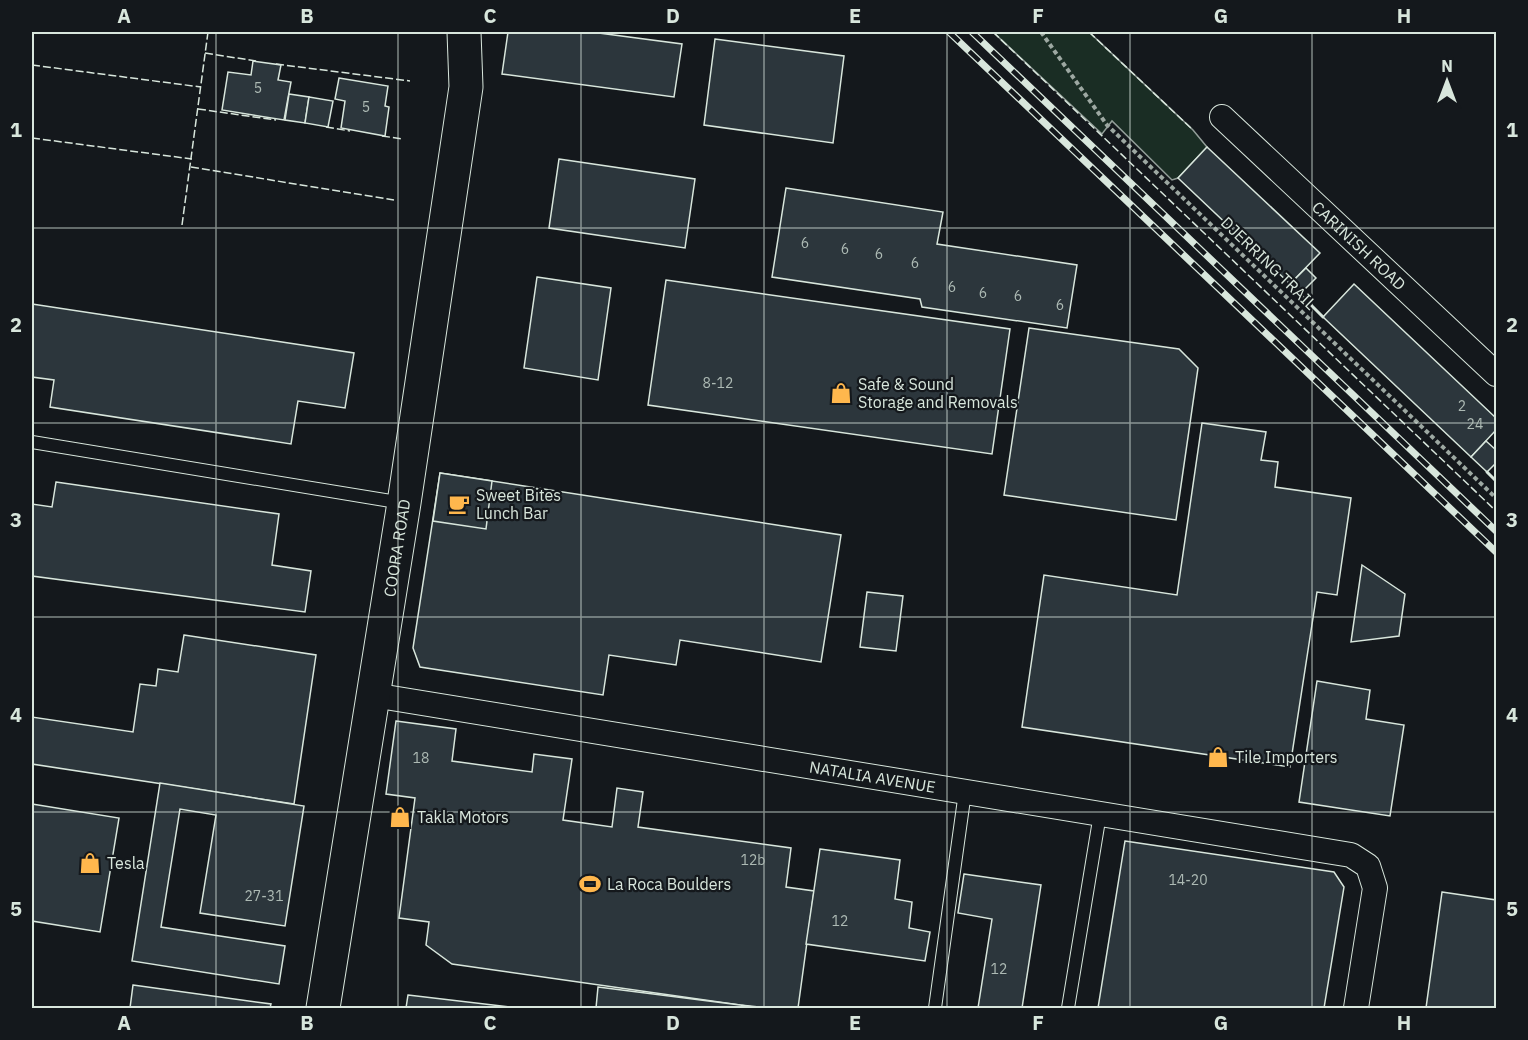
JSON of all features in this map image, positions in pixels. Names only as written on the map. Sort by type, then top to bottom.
[{"type":"street","name":"COORA ROAD","points":[[323,1008],[404,503],[466,87],[464,32]]},
{"type":"street","name":"COORA ROAD","points":[[466,87],[485,32]]},
{"type":"street","name":"CARINISH ROAD","points":[[1222,117],[1497,374]]},
{"type":"street","name":"NATALIA AVENUE","points":[[374,695],[1352,855],[1368,866],[1375,888],[1356,1008]]},
{"type":"lane","points":[[32,442],[404,503]]},
{"type":"lane","points":[[934,1008],[965,792]]},
{"type":"lane","points":[[1068,1008],[1100,814]]},
{"type":"path","name":"DJERRING TRAIL","points":[[1041,32],[1107,124],[1497,498]]},
{"type":"green space","points":[[993,32],[1089,32],[1193,130],[1207,147],[1178,178],[1172,180],[1112,121],[1102,134]]},
{"type":"building","points":[[508,32],[591,32],[682,44],[674,97],[502,74]]},
{"type":"building","points":[[715,39],[844,56],[833,143],[704,125]]},
{"type":"building","points":[[253,61],[281,65],[278,80],[291,82],[284,120],[222,110],[228,72],[251,75]]},
{"type":"building","points":[[339,78],[388,86],[385,106],[389,107],[385,136],[341,128],[345,101],[335,99]]},
{"type":"building","points":[[289,94],[309,97],[305,123],[285,120]]},
{"type":"building","points":[[309,97],[333,101],[328,127],[305,123]]},
{"type":"building","points":[[1207,147],[1320,253],[1290,284],[1178,178]]},
{"type":"building","points":[[559,159],[695,179],[685,248],[549,228]]},
{"type":"building","points":[[786,188],[943,212],[937,244],[1077,265],[1067,328],[922,307],[920,299],[772,277]]},
{"type":"building","points":[[1306,268],[1316,278],[1300,294],[1290,284]]},
{"type":"building","points":[[537,277],[611,288],[598,380],[524,368]]},
{"type":"building","points":[[666,280],[1010,329],[992,454],[648,405]]},
{"type":"building","points":[[1354,284],[1496,418],[1496,430],[1471,457],[1323,317]]},
{"type":"building","points":[[32,304],[354,353],[345,408],[298,401],[291,444],[50,407],[54,380],[32,377]]},
{"type":"building","points":[[1029,328],[1179,349],[1198,368],[1176,520],[1004,495]]},
{"type":"building","points":[[1202,423],[1266,432],[1261,460],[1278,462],[1275,487],[1351,498],[1337,595],[1317,592],[1290,767],[1022,727],[1044,575],[1177,595]]},
{"type":"building","points":[[1486,441],[1496,450],[1496,463],[1487,472],[1471,457]]},
{"type":"building","points":[[440,473],[841,535],[821,662],[680,640],[676,665],[609,655],[603,695],[420,667],[413,648]]},
{"type":"building","points":[[440,473],[492,481],[486,529],[433,521]]},
{"type":"building","points":[[56,482],[279,514],[272,565],[311,571],[305,612],[32,576],[32,504],[52,507]]},
{"type":"building","points":[[1362,565],[1405,594],[1399,636],[1351,642]]},
{"type":"building","points":[[867,592],[903,596],[896,651],[860,647]]},
{"type":"building","points":[[184,635],[316,655],[294,804],[32,764],[32,717],[133,732],[140,684],[156,686],[158,669],[178,672]]},
{"type":"building","points":[[1317,681],[1370,690],[1366,719],[1404,725],[1390,816],[1299,802]]},
{"type":"building","points":[[396,721],[456,729],[452,761],[532,772],[534,754],[572,759],[563,820],[612,827],[617,788],[643,792],[638,827],[791,848],[786,887],[814,891],[798,1008],[740,1005],[452,964],[426,945],[429,922],[399,918],[415,798],[386,794]]},
{"type":"building","points":[[160,783],[304,806],[285,926],[200,913],[216,815],[180,809],[161,927],[285,946],[279,984],[132,961]]},
{"type":"building","points":[[32,804],[119,818],[100,932],[32,921]]},
{"type":"building","points":[[1125,841],[1334,872],[1344,887],[1324,1008],[1098,1008]]},
{"type":"building","points":[[820,849],[900,860],[895,899],[912,902],[909,928],[930,932],[925,961],[806,944]]},
{"type":"building","points":[[964,874],[1041,885],[1022,1008],[978,1008],[992,919],[958,913]]},
{"type":"building","points":[[1442,892],[1496,900],[1496,1008],[1426,1008]]},
{"type":"building","points":[[133,985],[271,1004],[270,1008],[130,1008]]},
{"type":"building","points":[[598,987],[740,1005],[760,1008],[596,1008]]},
{"type":"building","points":[[408,995],[519,1008],[406,1008]]},
{"type":"railway","points":[[949,32],[1496,552]]},
{"type":"railway","points":[[972,32],[1496,531]]},
{"type":"fence","points":[[182,225],[208,32]]},
{"type":"fence","points":[[993,32],[1496,511]]},
{"type":"fence","points":[[1089,32],[1193,130]]},
{"type":"fence","points":[[205,53],[256,61]]},
{"type":"fence","points":[[276,64],[410,81]]},
{"type":"fence","points":[[32,65],[201,87]]},
{"type":"fence","points":[[198,109],[276,120]]},
{"type":"fence","points":[[326,127],[350,131]]},
{"type":"fence","points":[[382,136],[403,139]]},
{"type":"fence","points":[[32,138],[192,159]]},
{"type":"fence","points":[[191,167],[394,200]]},
{"type":"wall","points":[[1300,294],[1323,317]]},
{"type":"wall","points":[[1487,472],[1496,481]]},
{"type":"place","name":"Safe & Sound Storage and Removals","points":[[841,393]]},
{"type":"place","name":"Sweet Bites Lunch Bar","points":[[459,504]]},
{"type":"place","name":"Tile Importers","points":[[1218,757]]},
{"type":"place","name":"Takla Motors","points":[[400,817]]},
{"type":"place","name":"Tesla","points":[[90,863]]},
{"type":"place","name":"La Roca Boulders","points":[[590,884]]}]
